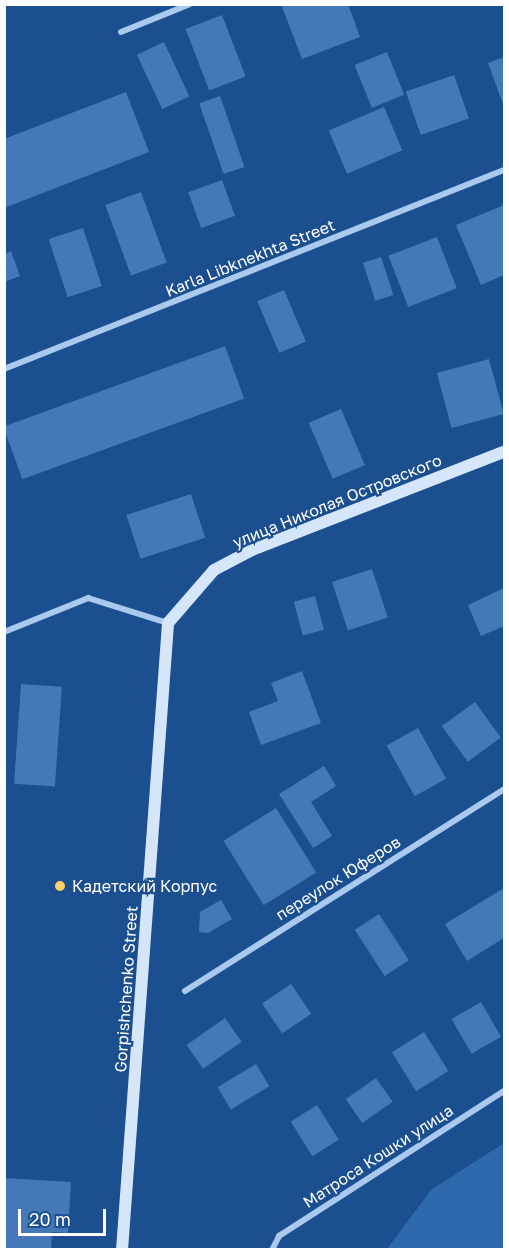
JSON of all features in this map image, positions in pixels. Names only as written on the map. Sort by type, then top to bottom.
[{"type":"main road","name":"улица Николая Островского","points":[[168,623],[214,570],[252,550],[504,452]]},
{"type":"main road","name":"Gorpishchenko Street","points":[[122,1250],[168,623]]},
{"type":"street","points":[[122,32],[190,4]]},
{"type":"street","name":"Karla Libknekhta Street","points":[[4,369],[504,170]]},
{"type":"street","points":[[4,632],[88,598],[168,623]]},
{"type":"street","name":"переулок Юферов","points":[[185,991],[504,789]]},
{"type":"street","name":"Матроса Кошки улица","points":[[272,1250],[279,1236],[504,1091]]},
{"type":"shaded area","points":[[504,1143],[504,1249],[387,1249],[431,1190]]},
{"type":"building","points":[[281,4],[348,4],[360,37],[302,59]]},
{"type":"building","points":[[222,15],[246,77],[209,91],[186,29]]},
{"type":"building","points":[[164,42],[189,96],[162,109],[137,55]]},
{"type":"building","points":[[387,52],[404,95],[372,108],[355,65]]},
{"type":"building","points":[[504,57],[504,107],[488,63]]},
{"type":"building","points":[[454,75],[469,118],[421,135],[406,92]]},
{"type":"building","points":[[126,92],[149,152],[4,208],[4,139]]},
{"type":"building","points":[[220,96],[244,167],[224,174],[199,103]]},
{"type":"building","points":[[384,107],[402,150],[347,174],[329,130]]},
{"type":"building","points":[[222,180],[235,216],[201,228],[188,192]]},
{"type":"building","points":[[141,192],[167,262],[131,275],[105,205]]},
{"type":"building","points":[[504,205],[504,275],[481,285],[456,225]]},
{"type":"building","points":[[83,228],[102,286],[68,297],[49,239]]},
{"type":"building","points":[[437,237],[457,288],[408,307],[388,256]]},
{"type":"building","points":[[11,251],[20,276],[4,282],[4,254]]},
{"type":"building","points":[[381,257],[393,295],[375,301],[363,263]]},
{"type":"building","points":[[284,290],[306,342],[279,353],[257,301]]},
{"type":"building","points":[[225,346],[244,399],[22,479],[4,426]]},
{"type":"building","points":[[489,359],[504,414],[452,428],[437,373]]},
{"type":"building","points":[[341,409],[365,465],[333,479],[309,423]]},
{"type":"building","points":[[191,494],[205,538],[141,559],[126,515]]},
{"type":"building","points":[[372,569],[388,618],[348,630],[332,582]]},
{"type":"building","points":[[504,588],[504,626],[481,636],[468,605]]},
{"type":"building","points":[[315,596],[324,630],[303,636],[294,602]]},
{"type":"building","points":[[302,671],[321,723],[261,745],[249,712],[278,701],[271,683]]},
{"type":"building","points":[[21,684],[62,687],[55,787],[14,784]]},
{"type":"building","points":[[475,702],[501,738],[468,762],[442,726]]},
{"type":"building","points":[[418,728],[446,779],[415,796],[387,745]]},
{"type":"building","points":[[324,766],[336,786],[311,802],[332,836],[313,848],[279,794]]},
{"type":"building","points":[[276,808],[316,872],[264,905],[223,841]]},
{"type":"building","points":[[504,888],[504,938],[467,961],[445,924]]},
{"type":"building","points":[[221,900],[232,919],[208,933],[199,932],[200,912]]},
{"type":"building","points":[[379,914],[409,960],[385,976],[355,930]]},
{"type":"building","points":[[291,984],[311,1014],[282,1033],[262,1004]]},
{"type":"building","points":[[481,1002],[501,1037],[472,1054],[452,1019]]},
{"type":"building","points":[[225,1018],[242,1042],[203,1069],[186,1045]]},
{"type":"building","points":[[424,1032],[448,1071],[416,1091],[392,1052]]},
{"type":"building","points":[[256,1064],[269,1086],[231,1109],[217,1087]]},
{"type":"building","points":[[376,1078],[393,1102],[362,1123],[346,1099]]},
{"type":"building","points":[[317,1105],[339,1140],[312,1156],[291,1121]]},
{"type":"building","points":[[4,1178],[71,1182],[68,1233],[52,1232],[51,1250],[4,1250]]},
{"type":"place","name":"Кадетский Корпус","points":[[60,886]]}]
